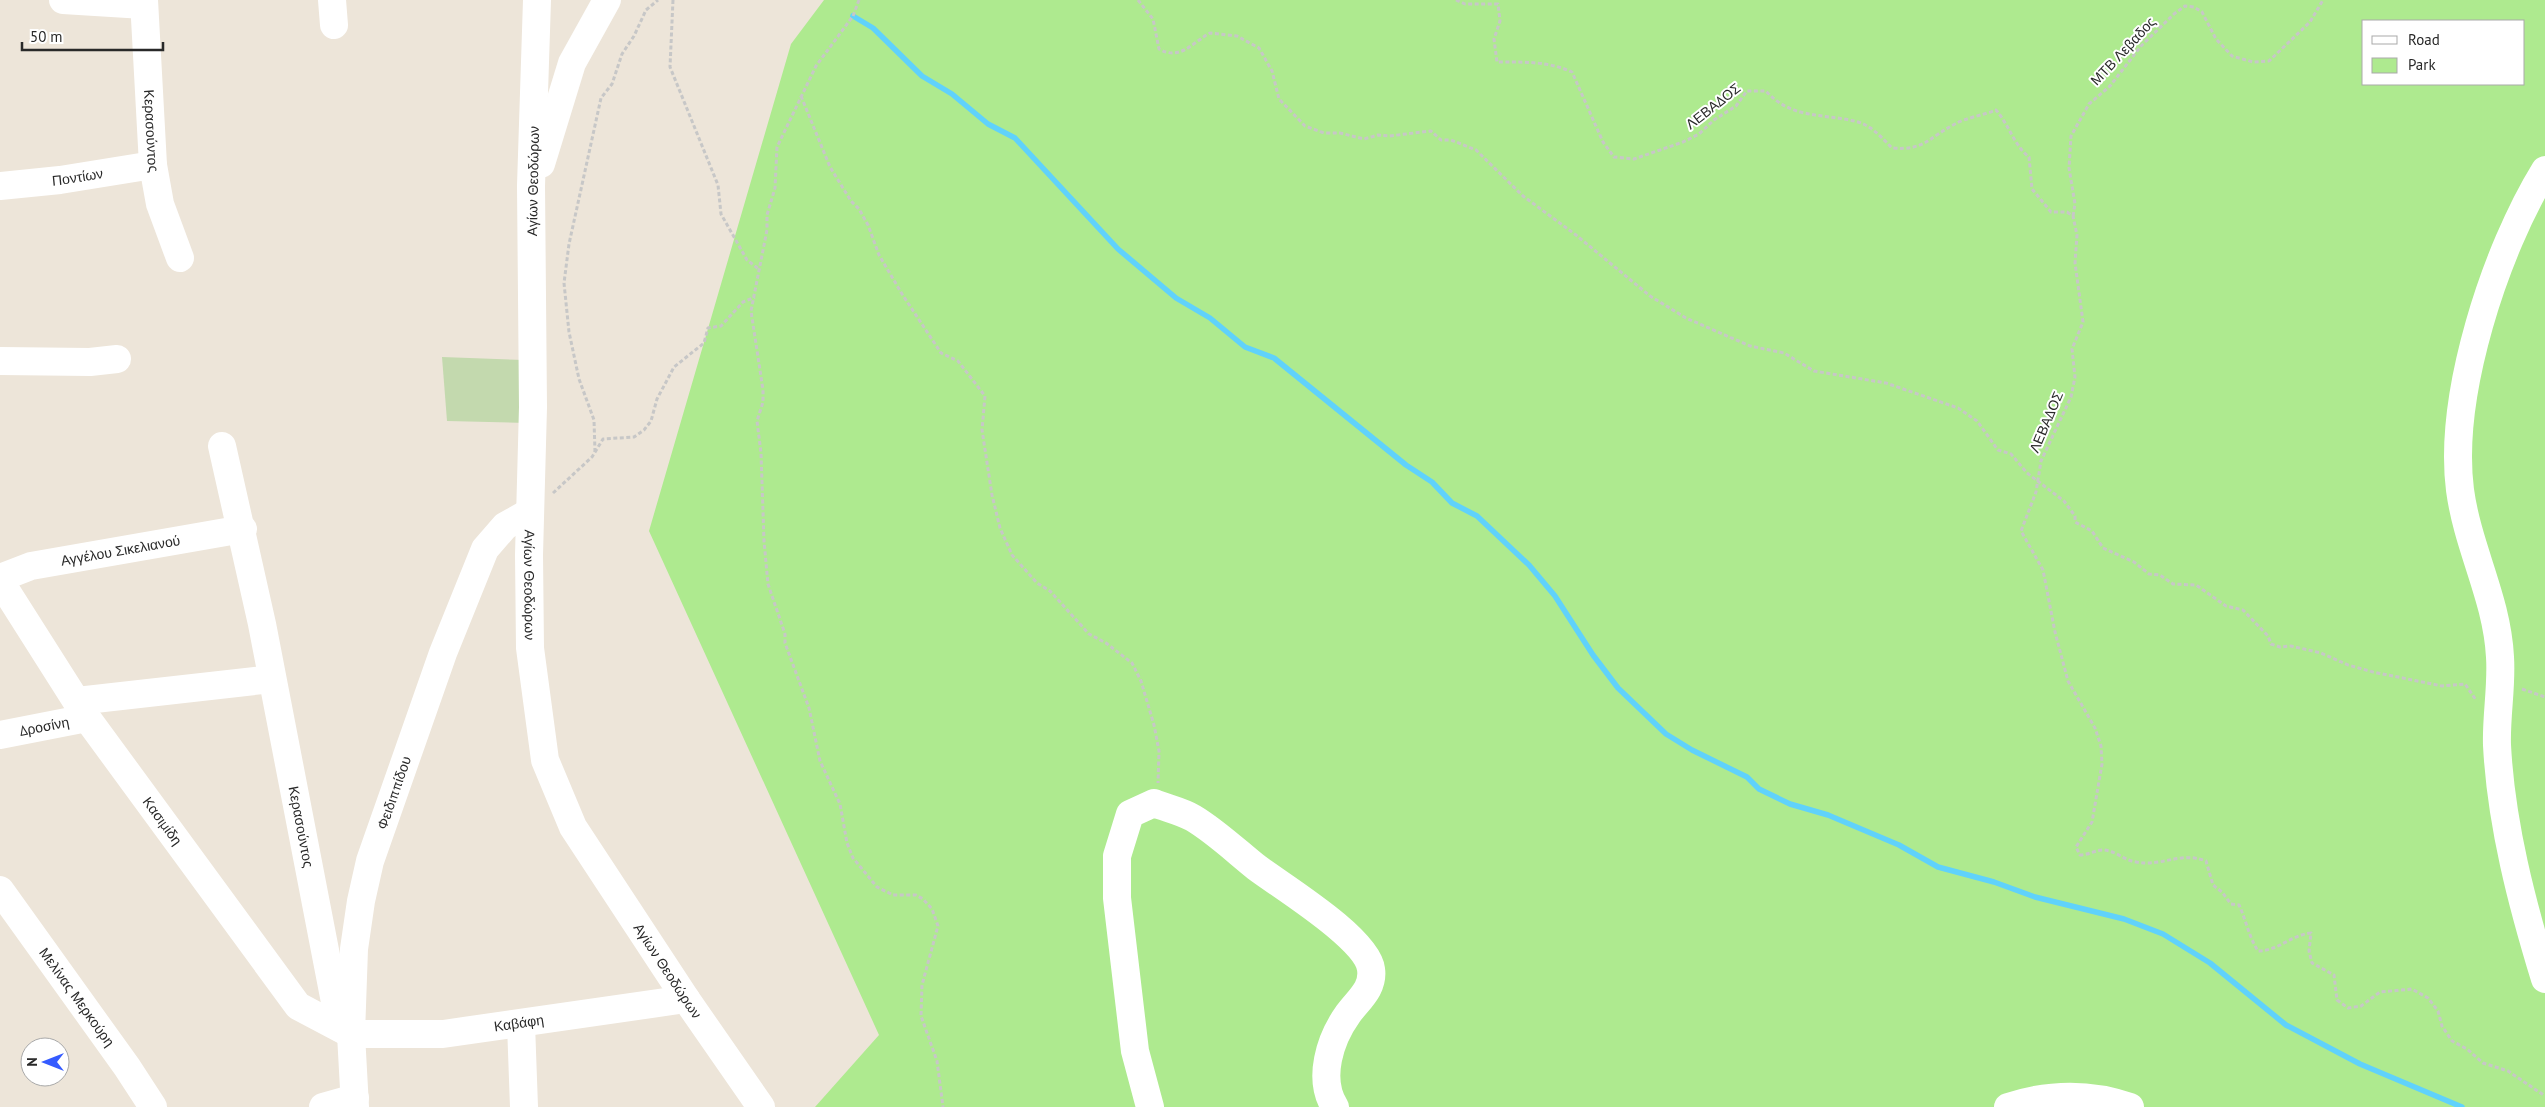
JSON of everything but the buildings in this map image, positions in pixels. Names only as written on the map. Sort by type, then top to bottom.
[{"type":"street","points":[[63,0],[144,3]]},
{"type":"street","name":"Αγίων Θεοδώρων","points":[[537,0],[531,186],[533,407],[530,508],[530,648],[545,760],[573,827],[686,999],[761,1107]]},
{"type":"street","points":[[531,186],[546,152],[572,62],[607,0]]},
{"type":"street","name":"Κερασούντος","points":[[144,3],[153,165],[160,204],[180,258]]},
{"type":"street","name":"Ποντίων","points":[[0,186],[60,180],[153,165]]},
{"type":"street","points":[[2545,170],[2500,260],[2473,348],[2458,438],[2460,490],[2471,544],[2494,610],[2500,657],[2498,745],[2506,826],[2545,979]]},
{"type":"street","points":[[0,361],[90,362],[117,358]]},
{"type":"street","name":"Κερασούντος","points":[[222,446],[262,624],[345,1031]]},
{"type":"street","name":"Φειδιππίδου","points":[[355,1103],[345,1031],[361,901],[370,861],[443,653],[485,549],[505,526],[530,508]]},
{"type":"street","name":"Αγγέλου Σικελιανού","points":[[0,579],[31,566],[242,529]]},
{"type":"street","name":"Κασιμίδη","points":[[0,579],[82,709],[286,993],[298,1006],[345,1031]]},
{"type":"street","name":"Δροσίνη","points":[[0,736],[82,709],[272,679]]},
{"type":"street","points":[[1150,1107],[1135,1051],[1125,975],[1117,898],[1117,856],[1130,814],[1154,803],[1192,818],[1271,878],[1320,912],[1364,952],[1371,968],[1371,983],[1362,998],[1347,1015],[1329,1049],[1326,1078],[1331,1101],[1335,1107]]},
{"type":"street","name":"Μελίνας Μερκούρη","points":[[0,890],[128,1067],[153,1107]]},
{"type":"street","name":"Καβάφη","points":[[345,1031],[443,1034],[686,999]]},
{"type":"street","points":[[521,1024],[524,1107]]},
{"type":"street","points":[[2008,1107],[2022,1102],[2068,1095],[2130,1107]]},
{"type":"street","points":[[323,1107],[355,1103]]},
{"type":"path","points":[[595,452],[594,420],[579,379],[569,332],[564,283],[569,244],[601,98],[612,84],[622,54],[634,36],[646,10],[658,0]]},
{"type":"path","points":[[672,0],[670,68],[718,185],[721,214],[747,260],[760,270]]},
{"type":"path","points":[[859,0],[853,16],[822,56],[777,147],[775,188],[767,215],[767,230],[751,311],[758,345],[763,390],[763,402],[756,421],[761,453],[761,489],[768,584],[785,634],[785,643],[809,708],[820,760],[840,804],[847,843],[853,858],[877,887],[893,895],[916,895],[923,899],[932,909],[938,926],[922,985],[921,1016],[937,1061],[943,1107]]},
{"type":"path","points":[[1138,0],[1153,19],[1159,49],[1166,54],[1180,54],[1210,33],[1236,36],[1259,48],[1272,71],[1279,99],[1305,126],[1324,132],[1340,133],[1364,139],[1378,135],[1389,136],[1431,131],[1441,140],[1451,140],[1476,150],[1523,196],[1576,235],[1650,296],[1701,326],[1750,346],[1784,353],[1814,371],[1886,384],[1958,408],[1977,421],[1998,450],[2011,454],[2027,473],[2038,480],[2044,488],[2053,490],[2075,516],[2075,522],[2092,531],[2103,548],[2134,562],[2148,574],[2160,575],[2173,584],[2196,585],[2226,606],[2244,610],[2268,636],[2271,644],[2280,647],[2291,646],[2321,653],[2348,665],[2373,672],[2442,686],[2465,684],[2475,700],[2498,721]]},
{"type":"path","name":"ΛΕΒΑΔΟΣ","points":[[1456,0],[1465,4],[1498,4],[1500,21],[1494,38],[1497,62],[1539,62],[1559,66],[1572,72],[1603,142],[1614,157],[1634,160],[1683,142],[1699,134],[1714,120],[1736,106],[1747,92],[1766,92],[1777,104],[1808,114],[1860,122],[1878,133],[1892,148],[1904,149],[1923,146],[1957,122],[1996,110],[2008,124],[2019,149],[2029,157],[2032,189],[2051,212],[2067,212],[2073,216],[2078,235],[2075,263],[2083,322],[2072,349],[2075,377],[2070,397],[2041,461],[2036,492],[2021,531],[2043,570],[2054,632],[2068,681],[2095,728],[2101,746],[2102,764],[2092,822],[2076,847],[2080,854],[2089,855],[2102,850],[2136,862],[2160,862],[2176,857],[2195,857],[2206,862],[2213,885],[2222,892],[2230,904],[2239,905],[2249,926],[2251,940],[2258,951],[2270,951],[2299,934],[2311,933],[2310,951],[2312,963],[2334,975],[2337,1000],[2348,1008],[2361,1006],[2380,992],[2412,989],[2428,998],[2438,1011],[2442,1026],[2452,1041],[2467,1049],[2483,1063],[2508,1071],[2545,1096]]},
{"type":"path","name":"ΜΤΒ Λεβαδος","points":[[2073,216],[2075,204],[2069,168],[2071,136],[2089,104],[2110,86],[2141,46],[2174,14],[2185,6],[2194,7],[2202,12],[2216,39],[2232,56],[2253,62],[2269,61],[2310,22],[2323,0]]},
{"type":"path","points":[[801,96],[830,167],[850,201],[864,217],[879,255],[902,294],[941,353],[958,361],[985,396],[982,430],[992,495],[1000,528],[1012,555],[1037,583],[1050,591],[1089,634],[1106,643],[1132,663],[1141,681],[1154,725],[1159,751],[1157,795],[1154,803]]},
{"type":"path","points":[[530,508],[558,490],[595,452],[603,439],[634,437],[644,430],[651,421],[656,399],[674,367],[704,343],[708,328],[721,326],[743,302],[755,297]]},
{"type":"green space","points":[[824,0],[2545,0],[2545,1107],[815,1107],[879,1035],[649,531],[791,44]]},
{"type":"green space","points":[[442,357],[524,360],[527,423],[447,421]]},
{"type":"waterway","points":[[853,16],[873,28],[922,76],[952,94],[988,124],[1015,138],[1118,249],[1176,298],[1210,318],[1245,347],[1274,358],[1406,465],[1432,482],[1452,503],[1477,516],[1529,565],[1555,596],[1593,655],[1618,688],[1666,734],[1692,750],[1747,777],[1759,789],[1790,804],[1828,815],[1899,845],[1938,867],[1994,882],[2035,897],[2124,919],[2163,934],[2210,963],[2286,1025],[2360,1064],[2462,1107]]}]
